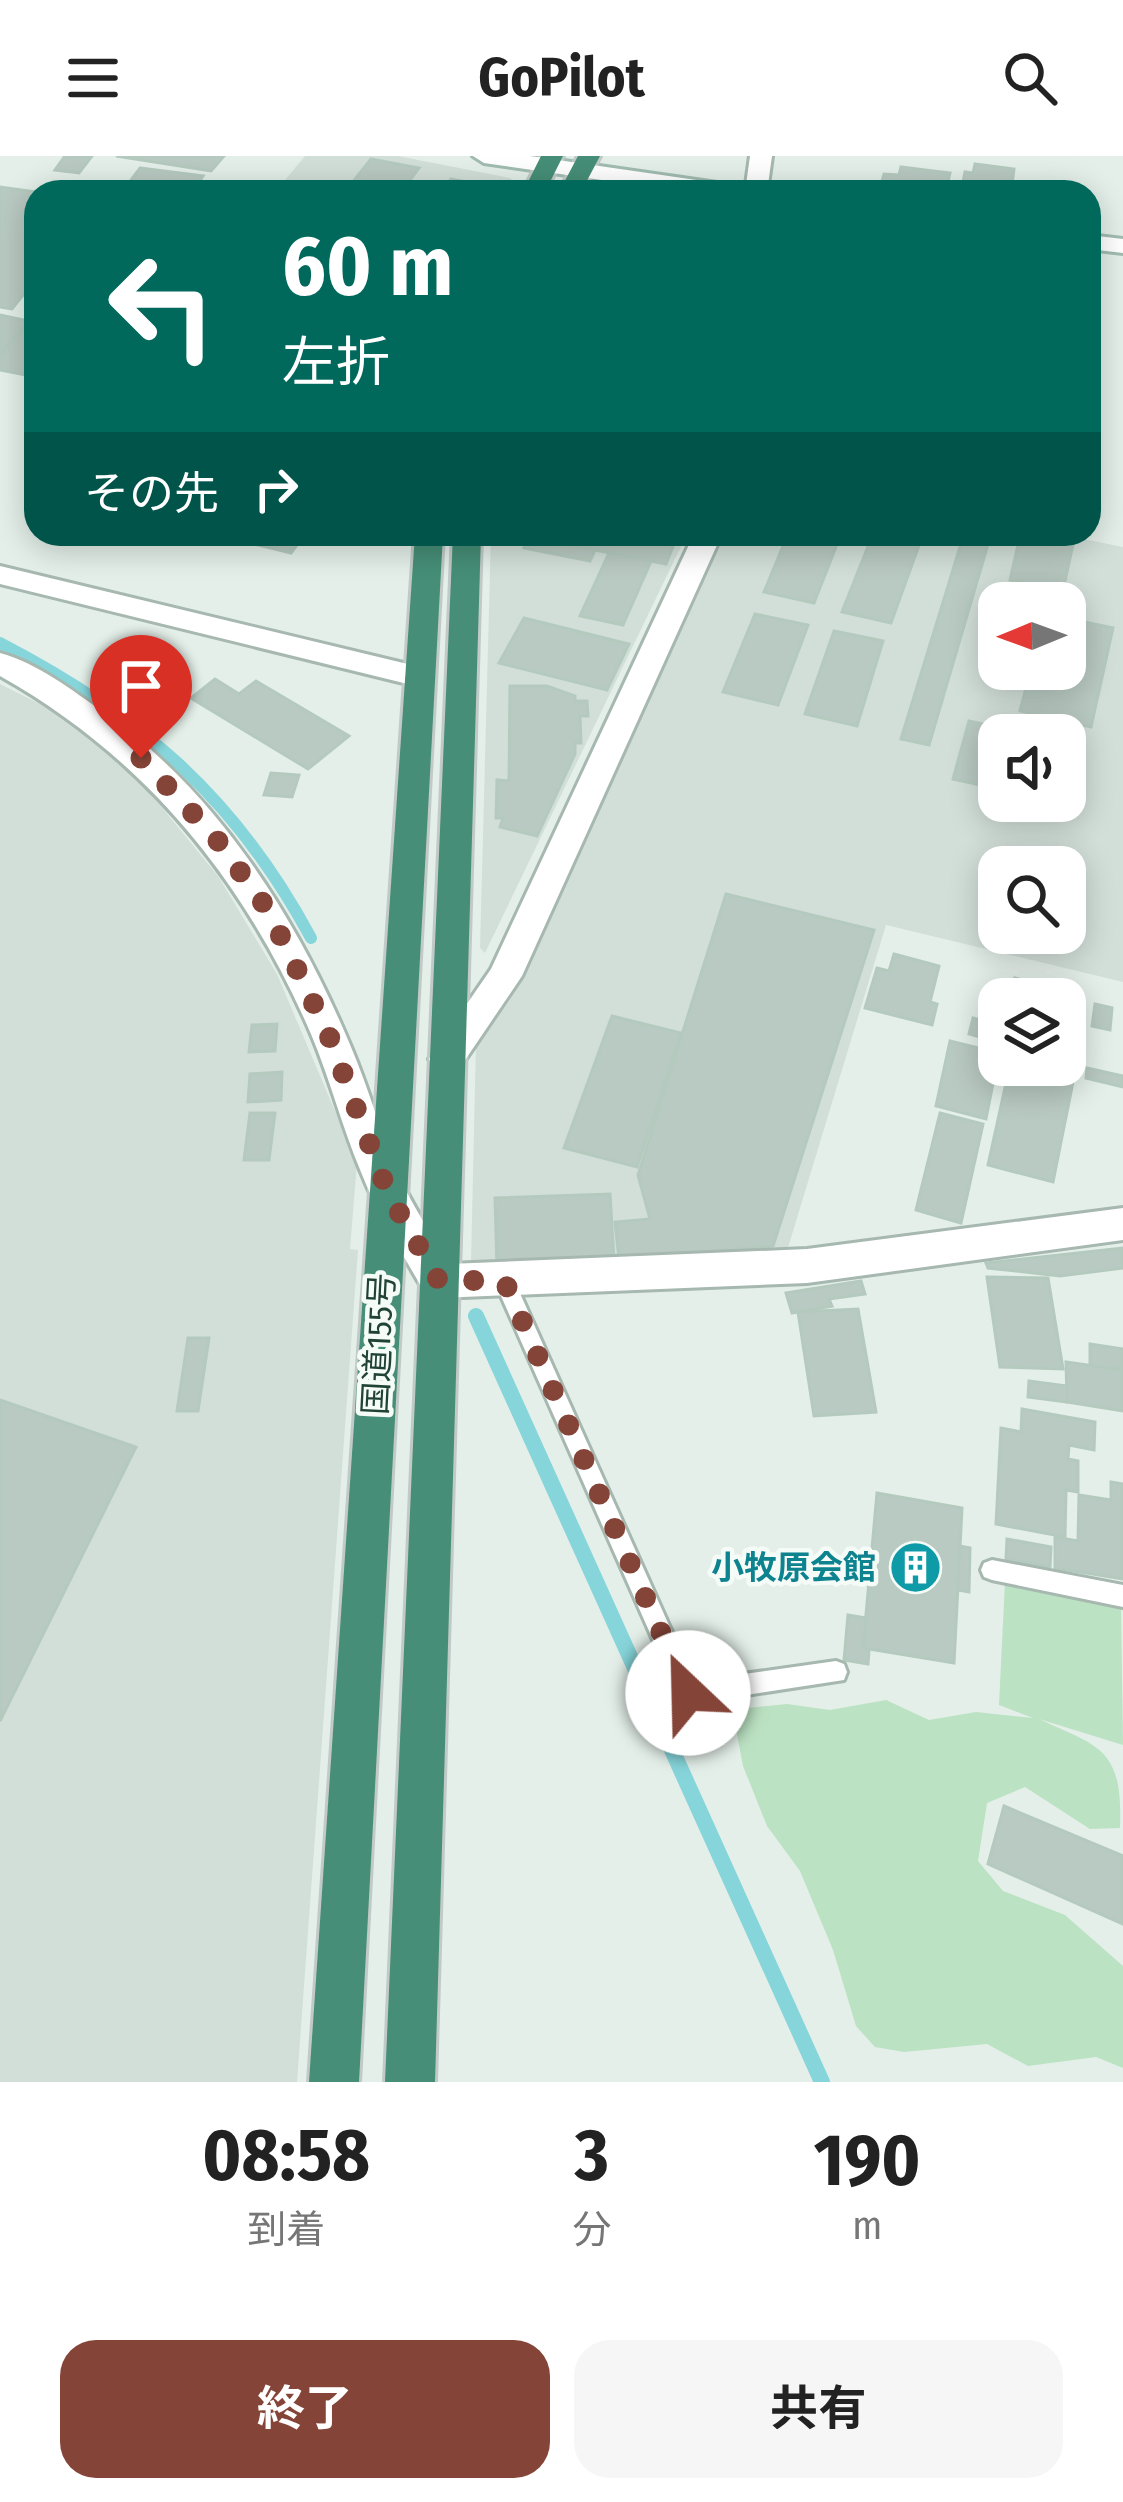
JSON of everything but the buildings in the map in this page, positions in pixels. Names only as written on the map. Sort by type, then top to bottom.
[{"type":"highway","name":"国道155号","points":[[334,2082],[428,546]]},
{"type":"highway","name":"国道155号","points":[[410,2082],[466,546]]},
{"type":"street","points":[[484,156],[549,162],[580,174],[630,180]]},
{"type":"street","points":[[447,1059],[505,976],[702,546]]},
{"type":"street","points":[[0,575],[420,677]]},
{"type":"street","points":[[0,663],[72,702],[169,782],[268,910],[328,1033],[388,1193],[439,1281],[807,1266],[1123,1224]]},
{"type":"lane","points":[[504,1280],[688,1693],[836,1672]]},
{"type":"lane","points":[[992,1570],[1123,1596]]},
{"type":"shaded area","points":[[305,156],[398,156],[512,180],[285,180]]},
{"type":"shaded area","points":[[1101,543],[1123,547],[1123,982],[1007,954],[1086,954],[1086,846],[978,846],[978,947],[886,925],[787,1251],[488,1275],[471,1262],[476,1041],[712,546]]},
{"type":"shaded area","points":[[491,546],[681,546],[485,953],[480,948]]},
{"type":"shaded area","points":[[0,684],[64,716],[146,788],[218,876],[277,974],[357,1163],[350,1249],[358,1250],[297,2082],[0,2082]]},
{"type":"green space","points":[[1005,1581],[1121,1607],[1123,1745],[1039,1719],[1104,1754],[1117,1781],[1120,1828],[1090,1829],[1025,1787],[987,1803],[978,1861],[1003,1891],[1065,1915],[1123,1966],[1123,2068],[1096,2057],[1028,2066],[987,2044],[904,2052],[875,2047],[856,2026],[833,1950],[800,1871],[767,1826],[743,1766],[736,1729],[748,1708],[787,1704],[830,1710],[886,1700],[929,1720],[976,1712],[1033,1718],[999,1705]]},
{"type":"waterway","points":[[0,643],[97,700],[180,765],[250,843],[311,938]]},
{"type":"waterway","points":[[476,1316],[822,2082]]},
{"type":"place","name":"小牧原会館","points":[[915,1568]]},
{"type":"route","points":[[141,758],[169,782],[215,837],[268,910],[328,1033],[388,1193],[439,1281],[504,1280],[688,1693]]}]
